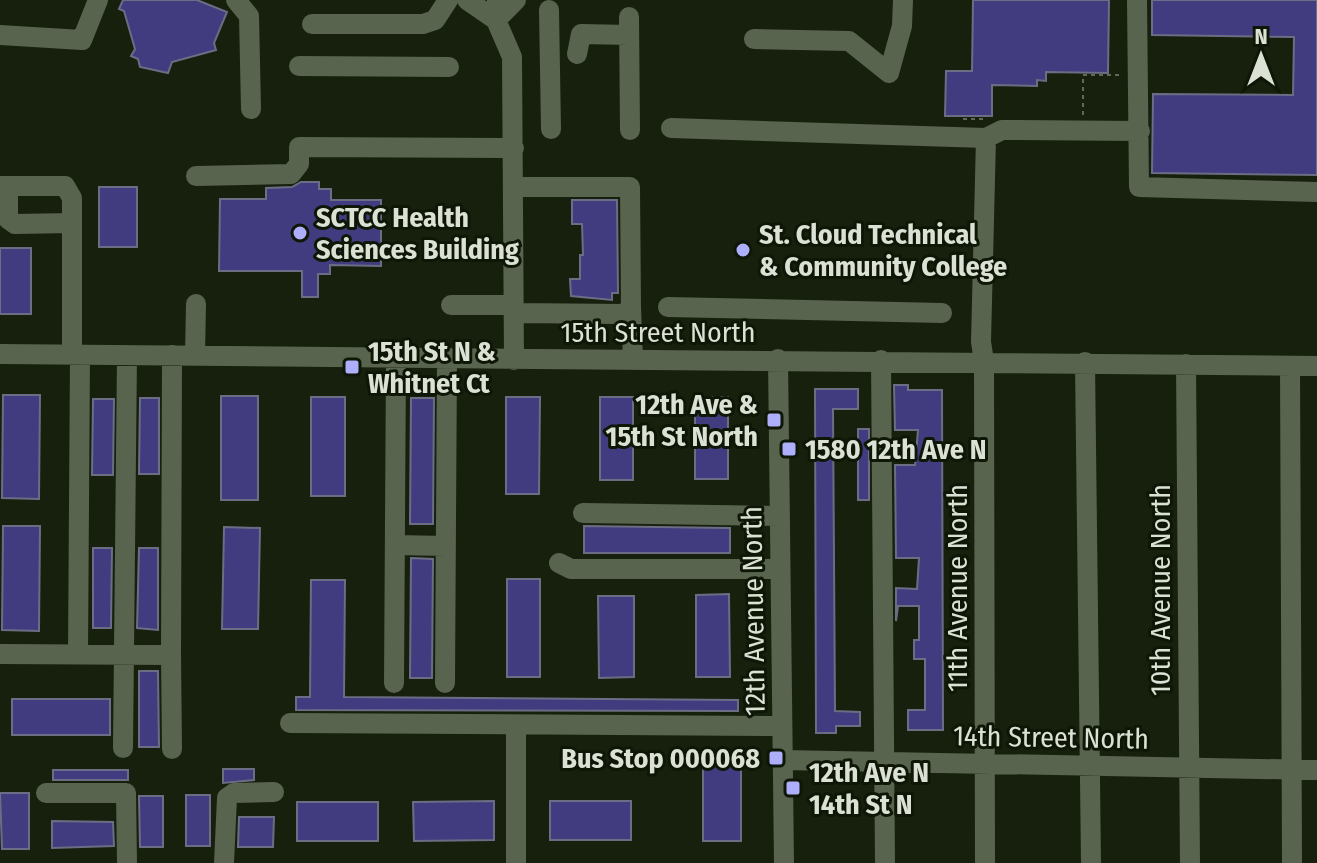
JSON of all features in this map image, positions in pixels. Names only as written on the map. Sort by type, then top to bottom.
[{"type":"street","points":[[0,35],[82,40],[98,0]]},
{"type":"street","points":[[236,0],[249,16],[251,109]]},
{"type":"street","points":[[312,24],[423,24],[435,20],[448,0]]},
{"type":"street","points":[[467,0],[496,10],[516,0]]},
{"type":"street","points":[[754,39],[849,41],[889,73],[902,26],[903,0]]},
{"type":"street","points":[[1137,0],[1139,187],[1317,192]]},
{"type":"street","points":[[496,10],[512,57],[514,360]]},
{"type":"street","points":[[549,10],[551,129]]},
{"type":"street","points":[[577,54],[581,34],[629,26],[630,130]]},
{"type":"street","points":[[512,57],[550,57]]},
{"type":"street","points":[[299,66],[449,67]]},
{"type":"street","points":[[671,128],[1140,131]]},
{"type":"street","name":"11th Avenue North","points":[[985,863],[984,361],[981,342],[990,128]]},
{"type":"street","points":[[196,176],[291,174],[299,164],[299,147],[514,148]]},
{"type":"street","points":[[72,223],[15,224],[8,219],[4,186],[65,186],[72,198],[78,654]]},
{"type":"street","points":[[514,187],[630,187],[633,360]]},
{"type":"street","points":[[195,355],[196,304]]},
{"type":"street","points":[[451,305],[624,314],[631,307]]},
{"type":"street","points":[[668,307],[942,313]]},
{"type":"street","name":"15th Street North","points":[[0,354],[1317,366]]},
{"type":"street","points":[[123,748],[127,355]]},
{"type":"street","points":[[172,355],[172,749]]},
{"type":"street","points":[[394,683],[396,358]]},
{"type":"street","points":[[445,683],[447,359]]},
{"type":"street","name":"12th Avenue North","points":[[778,359],[784,863]]},
{"type":"street","points":[[881,360],[885,863]]},
{"type":"street","points":[[1085,362],[1091,863]]},
{"type":"street","name":"10th Avenue North","points":[[1186,364],[1190,863]]},
{"type":"street","points":[[1290,366],[1292,863]]},
{"type":"street","points":[[583,513],[780,516]]},
{"type":"street","points":[[395,545],[446,546]]},
{"type":"street","points":[[559,563],[571,569],[780,569]]},
{"type":"street","points":[[0,654],[171,655]]},
{"type":"street","points":[[290,723],[782,726]]},
{"type":"street","points":[[516,725],[516,863]]},
{"type":"street","name":"14th Street North","points":[[783,760],[1317,770]]},
{"type":"street","points":[[224,863],[227,798],[234,793],[274,792]]},
{"type":"street","points":[[46,793],[126,793],[127,863]]},
{"type":"path","points":[[1083,119],[1083,75],[1124,75]]},
{"type":"path","points":[[960,119],[990,128]]},
{"type":"building","points":[[123,0],[197,0],[227,12],[214,43],[216,50],[172,62],[168,73],[140,67],[138,59],[131,56],[135,49],[124,11],[119,9]]},
{"type":"building","points":[[973,0],[1109,0],[1108,73],[1046,72],[1046,81],[1037,80],[1037,86],[992,85],[992,116],[945,116],[946,71],[972,71]]},
{"type":"building","points":[[1152,0],[1317,0],[1317,175],[1152,173],[1153,94],[1293,95],[1294,37],[1152,35]]},
{"type":"building","name":"SCTCC Health Sciences Building","points":[[301,182],[319,182],[319,189],[331,189],[331,200],[381,200],[381,266],[330,265],[330,274],[318,274],[318,297],[302,297],[302,271],[219,271],[220,199],[266,199],[266,188],[292,187]]},
{"type":"building","points":[[99,187],[137,187],[137,247],[99,247]]},
{"type":"building","points":[[572,200],[617,200],[618,293],[612,293],[612,300],[571,296],[570,279],[580,279],[580,255],[583,255],[582,224],[572,224]]},
{"type":"building","points":[[0,248],[31,248],[31,314],[0,314]]},
{"type":"building","points":[[894,385],[908,385],[908,390],[942,390],[943,730],[908,730],[908,710],[925,710],[925,659],[914,659],[914,640],[919,640],[919,606],[898,606],[896,621],[896,588],[917,589],[919,558],[896,558],[895,465],[915,465],[918,430],[895,430]]},
{"type":"building","points":[[815,389],[858,389],[858,409],[833,409],[835,711],[860,712],[860,726],[836,726],[836,733],[816,733]]},
{"type":"building","points":[[3,395],[40,395],[39,499],[2,498]]},
{"type":"building","points":[[221,396],[258,396],[258,500],[221,500]]},
{"type":"building","points":[[311,397],[345,397],[345,496],[311,496]]},
{"type":"building","points":[[506,397],[540,397],[539,494],[506,494]]},
{"type":"building","points":[[600,397],[633,397],[633,480],[600,480]]},
{"type":"building","points":[[728,397],[728,479],[695,479],[695,398]]},
{"type":"building","points":[[140,398],[159,398],[159,474],[139,474]]},
{"type":"building","points":[[411,398],[434,398],[433,524],[410,524]]},
{"type":"building","points":[[93,399],[114,399],[113,475],[92,475]]},
{"type":"building","points":[[858,429],[869,429],[869,500],[858,500]]},
{"type":"building","points":[[3,526],[40,526],[39,631],[2,630]]},
{"type":"building","points":[[584,526],[730,528],[730,553],[584,553]]},
{"type":"building","points":[[224,527],[260,528],[258,629],[222,629]]},
{"type":"building","points":[[93,548],[112,548],[111,628],[93,628]]},
{"type":"building","points":[[139,548],[158,548],[158,630],[137,628]]},
{"type":"building","points":[[411,558],[433,559],[432,678],[410,678]]},
{"type":"building","points":[[507,579],[540,579],[540,677],[507,677]]},
{"type":"building","points":[[311,580],[345,580],[344,697],[738,700],[738,711],[296,710],[296,697],[310,697]]},
{"type":"building","points":[[729,594],[730,677],[696,677],[696,595]]},
{"type":"building","points":[[598,596],[634,596],[634,677],[599,678]]},
{"type":"building","points":[[139,671],[158,671],[159,747],[139,747]]},
{"type":"building","points":[[12,699],[110,699],[110,735],[12,735]]},
{"type":"building","points":[[703,759],[741,759],[741,841],[703,841]]},
{"type":"building","points":[[223,769],[254,769],[254,780],[223,783]]},
{"type":"building","points":[[53,770],[128,770],[128,780],[53,780]]},
{"type":"building","points":[[0,793],[29,793],[29,849],[2,849]]},
{"type":"building","points":[[186,795],[210,795],[210,846],[186,846]]},
{"type":"building","points":[[139,796],[163,796],[163,847],[140,847]]},
{"type":"building","points":[[494,801],[494,840],[414,841],[413,802]]},
{"type":"building","points":[[550,801],[631,801],[631,840],[550,840]]},
{"type":"building","points":[[297,802],[378,802],[378,841],[297,841]]},
{"type":"building","points":[[239,817],[274,817],[273,847],[238,847]]},
{"type":"building","points":[[52,821],[113,822],[114,846],[52,848]]},
{"type":"place","name":"SCTCC Health Sciences Building","points":[[300,233]]},
{"type":"place","name":"St. Cloud Technical & Community College","points":[[743,250]]},
{"type":"place","name":"15th St N & Whitnet Ct","points":[[352,367]]},
{"type":"place","name":"12th Ave & 15th St North","points":[[774,420]]},
{"type":"place","name":"1580 12th Ave N","points":[[789,449]]},
{"type":"place","name":"Bus Stop 000068","points":[[776,758]]},
{"type":"place","name":"12th Ave N 14th St N","points":[[793,788]]}]
